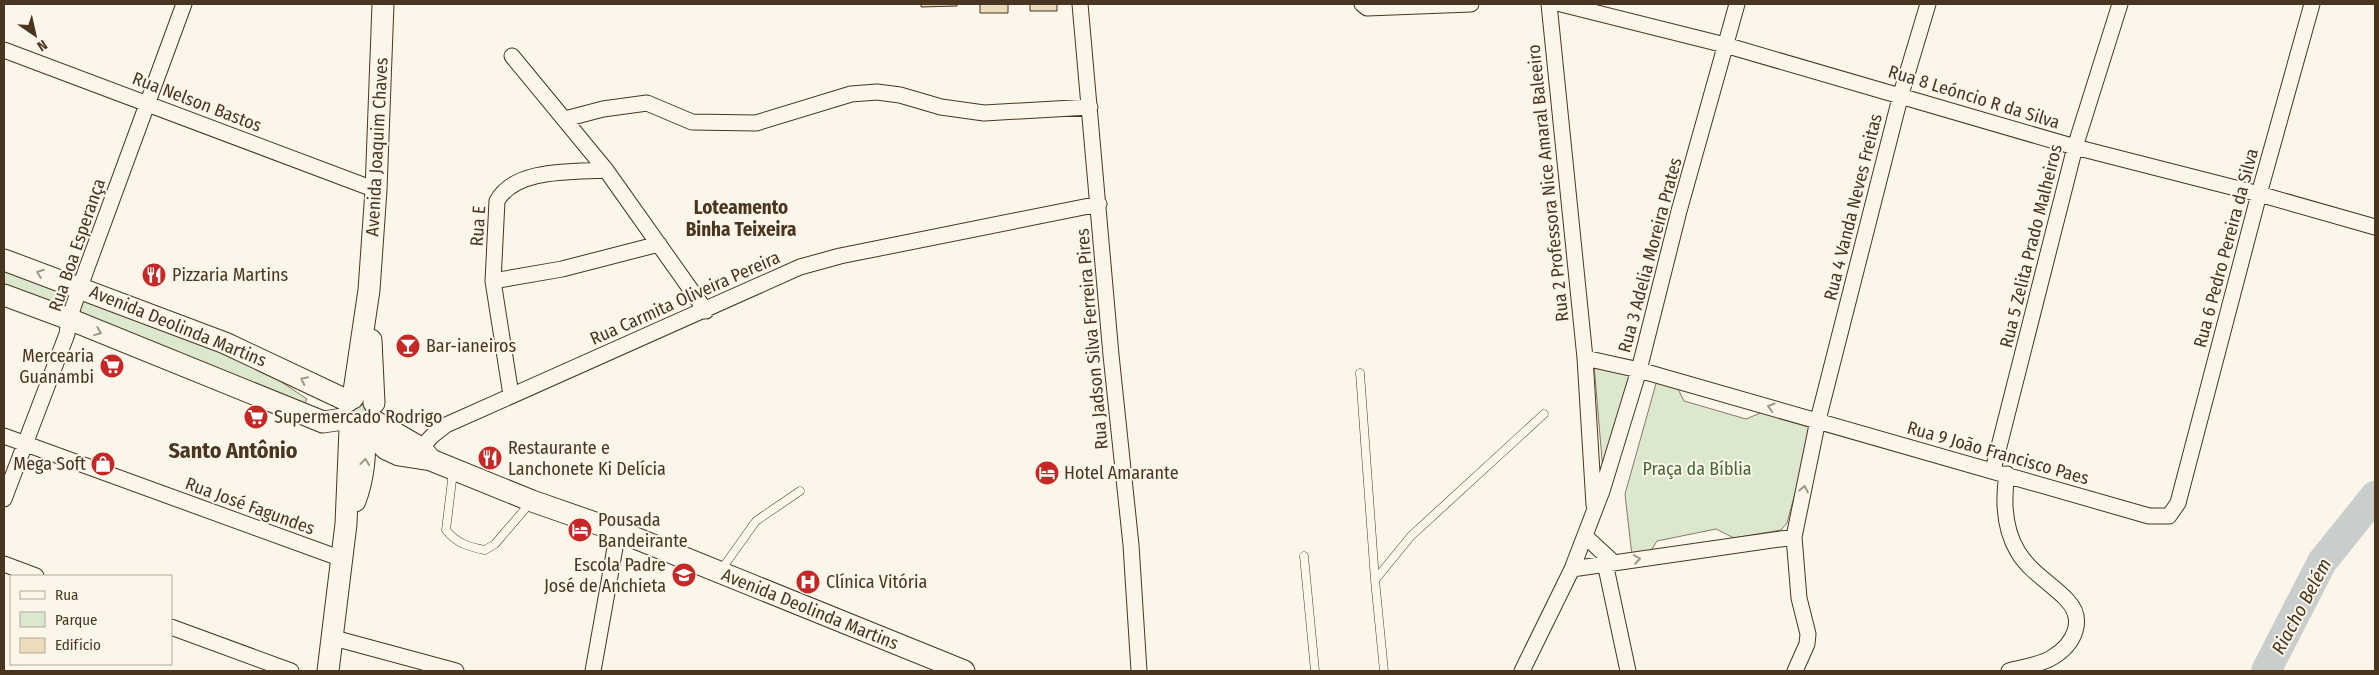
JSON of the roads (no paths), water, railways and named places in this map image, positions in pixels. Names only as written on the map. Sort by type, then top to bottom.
[{"type":"main road","name":"Avenida Joaquim Chaves","points":[[328,671],[334,638],[346,524],[364,471],[366,455],[359,416],[376,190],[383,4]]},
{"type":"main road","name":"Avenida Deolinda Martins","points":[[4,260],[225,343],[359,416],[386,449],[399,455],[426,454],[454,469],[532,501],[618,531],[720,572],[941,667],[964,671]]},
{"type":"main road","name":"Avenida Deolinda Martins","points":[[4,296],[70,319],[323,422],[359,416]]},
{"type":"street","name":"Rua Boa Esperança","points":[[4,499],[23,444],[67,334],[70,319],[184,4]]},
{"type":"street","name":"Rua Jadson Silva Ferreira Pires","points":[[1080,4],[1099,204],[1110,355],[1131,545],[1139,671]]},
{"type":"street","points":[[1365,6],[1471,4]]},
{"type":"street","name":"Rua 2 Professora Nice Amaral Baleeiro","points":[[1549,4],[1585,358],[1594,514]]},
{"type":"street","name":"Rua 8 Leóncio R da Silva","points":[[1561,4],[1726,45],[1901,94],[2075,147],[2259,194],[2375,227]]},
{"type":"street","name":"Rua 3 Adelia Moreira Prates","points":[[1522,671],[1572,569],[1594,514],[1639,370],[1679,211],[1737,4]]},
{"type":"street","name":"Rua 4 Vanda Neves Freitas","points":[[1795,671],[1807,644],[1808,634],[1799,598],[1794,537],[1818,420],[1901,94],[1928,4]]},
{"type":"street","name":"Rua 5 Zelita Prado Malheiros","points":[[2009,671],[2053,657],[2071,641],[2077,625],[2076,612],[2069,602],[2031,567],[2019,553],[2011,538],[2006,519],[2005,487],[2000,472],[2075,147],[2120,4]]},
{"type":"street","name":"Rua 6 Pedro Pereira da Silva","points":[[2169,516],[2178,503],[2259,194],[2312,4]]},
{"type":"street","name":"Rua Nelson Bastos","points":[[4,50],[376,190]]},
{"type":"street","points":[[512,56],[620,188],[706,310]]},
{"type":"street","points":[[565,119],[647,102],[692,122],[756,123],[851,94],[877,92],[900,95],[941,107],[984,113],[1090,107]]},
{"type":"street","name":"Rua E","points":[[511,395],[493,281],[497,201],[502,191],[514,183],[529,177],[584,170],[606,170]]},
{"type":"street","name":"Rua Carmita Oliveira Pereira","points":[[426,454],[433,435],[446,425],[706,310],[766,281],[808,265],[840,256],[1099,204]]},
{"type":"street","points":[[493,281],[579,266],[659,244]]},
{"type":"street","name":"Rua 9 João Francisco Paes","points":[[1585,358],[1639,370],[1818,420],[2149,516],[2169,516]]},
{"type":"street","name":"Rua José Fagundes","points":[[4,436],[342,559]]},
{"type":"street","points":[[593,671],[618,531]]},
{"type":"street","points":[[1586,537],[1609,563],[1628,671]]},
{"type":"street","points":[[1572,569],[1794,537]]},
{"type":"street","points":[[4,564],[33,575]]},
{"type":"street","points":[[172,626],[292,671]]},
{"type":"street","points":[[334,638],[456,671]]},
{"type":"lane","points":[[1360,373],[1375,580],[1384,671]]},
{"type":"lane","points":[[1375,580],[1411,536],[1544,414]]},
{"type":"lane","points":[[454,469],[446,530],[453,539],[469,547],[485,550],[495,544],[532,501]]},
{"type":"lane","points":[[720,572],[756,521],[800,491]]},
{"type":"lane","points":[[1304,556],[1315,671]]},
{"type":"waterway","name":"Riacho Belém","points":[[2266,671],[2322,562],[2375,496]]},
{"type":"place","name":"Pizzaria Martins","points":[[154,275]]},
{"type":"place","name":"Bar-ianeiros","points":[[408,346]]},
{"type":"place","name":"Mercearia Guanambi","points":[[112,366]]},
{"type":"place","name":"Supermercado Rodrigo","points":[[256,417]]},
{"type":"place","name":"Restaurante e Lanchonete Ki Delícia","points":[[490,458]]},
{"type":"place","name":"Mega Soft","points":[[103,464]]},
{"type":"place","name":"Hotel Amarante","points":[[1047,473]]},
{"type":"place","name":"Pousada Bandeirante","points":[[580,530]]},
{"type":"place","name":"Escola Padre José de Anchieta","points":[[684,575]]},
{"type":"place","name":"Clínica Vitória","points":[[808,582]]},
{"type":"district","name":"Loteamento Binha Teixeira","points":[[741,218]]},
{"type":"district","name":"Santo Antônio","points":[[233,450]]},
{"type":"park label","name":"Praça da Bíblia","points":[[1697,469]]}]
